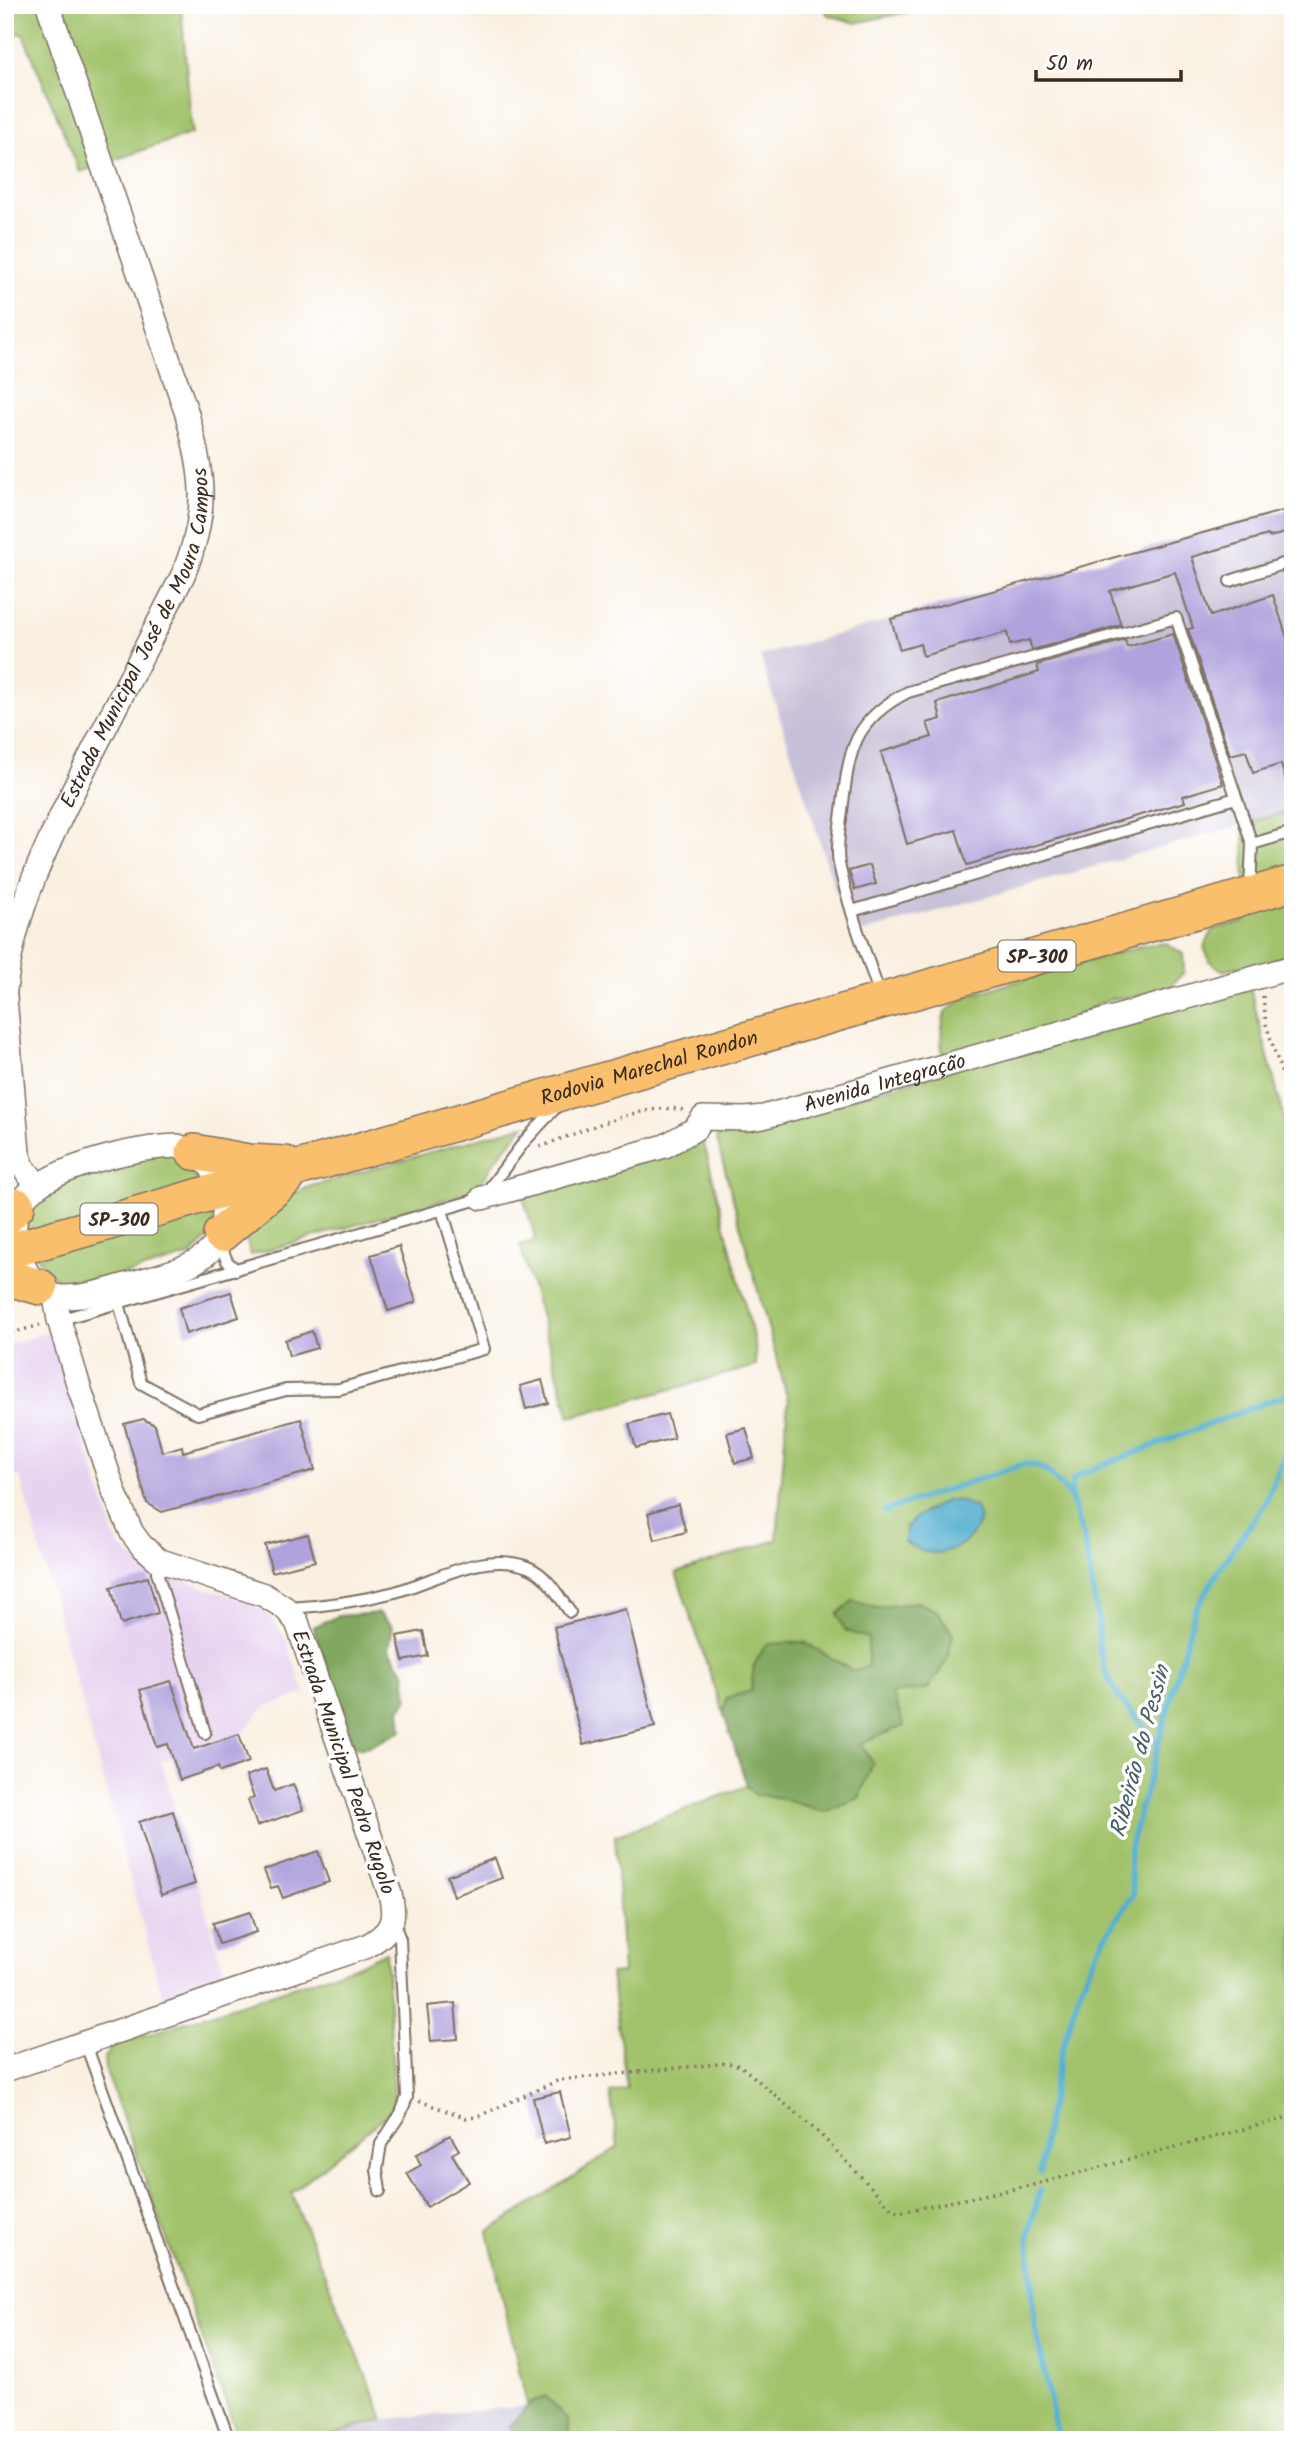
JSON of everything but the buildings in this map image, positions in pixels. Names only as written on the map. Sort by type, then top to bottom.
[{"type":"main road","name":"Rodovia Marechal Rondon","points":[[15,1231],[222,1189],[1293,884]]},
{"type":"main road","points":[[194,1152],[248,1162],[306,1165]]},
{"type":"main road","points":[[219,1237],[278,1184],[306,1165]]},
{"type":"main road","points":[[15,1231],[47,1292]]},
{"type":"street","name":"Estrada Municipal José de Moura Campos","points":[[5,991],[8,962],[35,878],[66,805],[183,575],[196,542],[202,494],[197,453],[187,414],[48,5]]},
{"type":"street","name":"Avenida Integração","points":[[703,1118],[763,1117],[1293,967]]},
{"type":"street","points":[[5,997],[18,1153],[23,1167],[15,1231]]},
{"type":"street","points":[[482,1198],[665,1146],[695,1129],[703,1118]]},
{"type":"street","points":[[15,1231],[67,1170],[144,1149],[178,1146],[194,1152],[212,1168],[222,1189],[224,1214],[219,1237],[209,1253],[187,1268],[91,1295],[47,1292]]},
{"type":"street","name":"Estrada Municipal Pedro Rugolo","points":[[47,1292],[59,1320],[119,1506],[132,1533],[158,1560],[264,1595],[285,1608],[297,1622],[390,1894],[393,1922]]},
{"type":"street","points":[[5,2070],[366,1946],[378,1940],[393,1922]]},
{"type":"lane","points":[[1230,581],[1286,563],[1293,583]]},
{"type":"lane","points":[[881,1001],[852,911],[839,863],[838,846],[849,758],[863,726],[886,704],[908,692],[1176,618],[1252,844],[1250,896]]},
{"type":"lane","points":[[852,911],[1236,798]]},
{"type":"lane","points":[[1252,844],[1293,832]]},
{"type":"lane","points":[[59,1320],[482,1198],[545,1117],[583,1086]]},
{"type":"lane","points":[[119,1303],[141,1383],[198,1415],[286,1390],[339,1389],[484,1349],[442,1210]]},
{"type":"lane","points":[[219,1237],[227,1261],[236,1270]]},
{"type":"lane","points":[[158,1560],[157,1572],[205,1733]]},
{"type":"lane","points":[[285,1608],[376,1596],[491,1561],[513,1562],[533,1569],[545,1579],[569,1612]]},
{"type":"lane","points":[[380,2191],[377,2169],[381,2144],[401,2113],[407,2097],[400,1939],[393,1922]]},
{"type":"lane","points":[[85,2042],[229,2440]]},
{"type":"path","points":[[1265,975],[1262,995],[1266,1024],[1293,1109]]},
{"type":"path","points":[[512,1157],[622,1118],[664,1108],[688,1111],[703,1118]]},
{"type":"path","points":[[5,1335],[59,1320]]},
{"type":"path","points":[[407,2097],[467,2118],[477,2117],[559,2080],[728,2063],[741,2066],[820,2134],[892,2209],[900,2212],[1033,2185],[1293,2116]]},
{"type":"shaded area","points":[[1293,508],[1293,810],[850,936],[760,656]]},
{"type":"shaded area","points":[[50,1332],[119,1546],[144,1568],[250,1602],[266,1612],[286,1640],[305,1693],[263,1708],[243,1733],[161,1761],[227,1981],[164,2002],[20,1476],[5,1478],[5,1345]]},
{"type":"shaded area","points":[[527,2406],[535,2440],[316,2440],[384,2419]]},
{"type":"green space","points":[[5,5],[181,5],[192,133],[80,172],[23,34],[5,32]]},
{"type":"green space","points":[[821,5],[939,5],[856,23],[828,15]]},
{"type":"green space","points":[[1293,810],[1293,958],[1245,972],[1245,965],[1223,971],[1210,961],[1204,947],[1213,930],[1245,921],[1244,824]]},
{"type":"green space","points":[[1166,943],[1183,954],[1184,972],[1171,986],[1135,997],[1109,999],[1075,1017],[1249,985],[1290,1140],[1293,1141],[1293,2440],[535,2440],[488,2232],[618,2147],[610,2093],[627,2089],[611,1974],[623,1973],[615,1836],[747,1786],[756,1795],[777,1797],[825,1812],[860,1743],[892,1693],[918,1602],[877,1608],[853,1601],[868,1638],[868,1666],[853,1671],[804,1642],[754,1665],[751,1691],[727,1698],[723,1712],[676,1573],[777,1540],[788,1400],[716,1137],[951,1070],[947,1068],[942,1047],[941,1034],[945,1012],[969,995],[1144,945]]},
{"type":"green space","points":[[525,1125],[497,1158],[477,1190],[251,1255],[246,1239],[247,1231],[290,1195],[312,1186]]},
{"type":"green space","points":[[703,1140],[755,1344],[756,1366],[570,1417],[520,1245],[536,1240],[522,1194],[687,1141]]},
{"type":"green space","points":[[165,1151],[205,1172],[216,1213],[208,1237],[192,1255],[84,1286],[63,1282],[43,1269],[25,1223],[26,1209],[50,1184]]},
{"type":"green space","points":[[853,1601],[877,1608],[918,1602],[938,1612],[953,1635],[947,1660],[928,1689],[892,1693],[904,1726],[860,1743],[873,1763],[859,1798],[825,1812],[777,1797],[755,1795],[747,1786],[723,1712],[727,1698],[751,1691],[754,1665],[766,1644],[804,1642],[853,1671],[868,1666],[868,1638],[845,1631],[837,1614]]},
{"type":"green space","points":[[379,1613],[393,1626],[389,1649],[405,1672],[408,1699],[400,1710],[402,1731],[370,1746],[355,1748],[313,1627],[338,1616]]},
{"type":"green space","points":[[386,1952],[395,2108],[291,2193],[384,2419],[316,2440],[239,2440],[105,2068],[104,2058],[112,2046],[357,1966]]},
{"type":"green space","points":[[546,2396],[567,2420],[571,2440],[517,2440],[509,2427],[531,2402]]},
{"type":"water","points":[[947,1500],[961,1501],[976,1508],[980,1519],[968,1539],[959,1546],[939,1552],[927,1552],[905,1542],[906,1527],[917,1516]]},
{"type":"waterway","points":[[1158,1745],[1118,1696],[1106,1674],[1099,1648],[1099,1627],[1084,1539],[1071,1497],[1073,1480],[1080,1474],[1293,1392]]},
{"type":"waterway","name":"Ribeirão do Pessin","points":[[1040,2172],[1059,2061],[1075,2004],[1100,1946],[1133,1894],[1130,1847],[1195,1610],[1266,1502],[1293,1432]]},
{"type":"waterway","points":[[884,1511],[1024,1464],[1045,1470],[1071,1497]]},
{"type":"waterway","name":"Ribeirão do Pessin","points":[[1040,2190],[1029,2234],[1035,2326],[1058,2440]]}]
